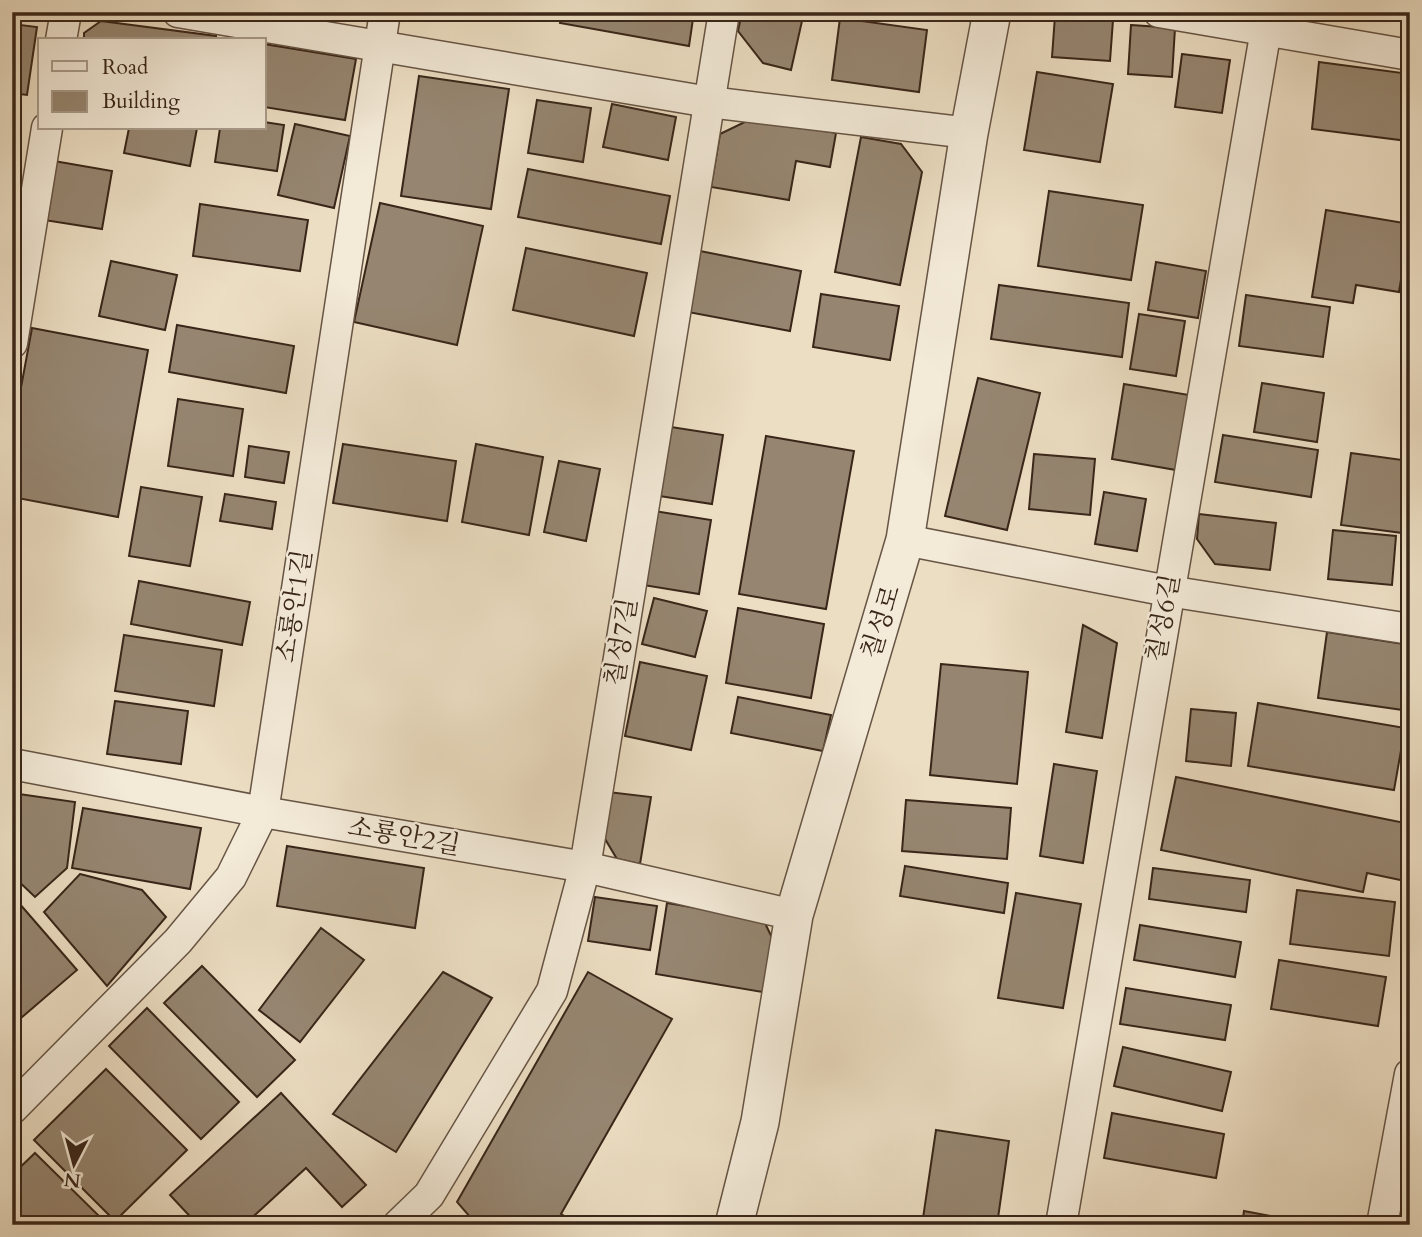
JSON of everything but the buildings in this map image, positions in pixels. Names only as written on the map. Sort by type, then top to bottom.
[{"type":"street","points":[[61,38],[66,12]]},
{"type":"street","points":[[178,12],[709,102],[969,133]]},
{"type":"street","name":"소룡안1길","points":[[12,1109],[178,941],[231,877],[263,812],[385,12]]},
{"type":"street","name":"칠성7길","points":[[398,1225],[429,1195],[552,991],[585,867],[723,12]]},
{"type":"street","name":"칠성로","points":[[734,1225],[760,1122],[794,915],[905,540],[969,133],[992,12]]},
{"type":"street","points":[[1159,12],[1267,22],[1410,55]]},
{"type":"street","name":"칠성6길","points":[[1061,1225],[1267,22]]},
{"type":"street","points":[[12,343],[47,130]]},
{"type":"street","points":[[905,540],[1168,591],[1410,629]]},
{"type":"street","name":"소룡안2길","points":[[12,764],[263,812],[585,867],[794,915]]},
{"type":"street","points":[[1382,1225],[1410,1074]]}]
